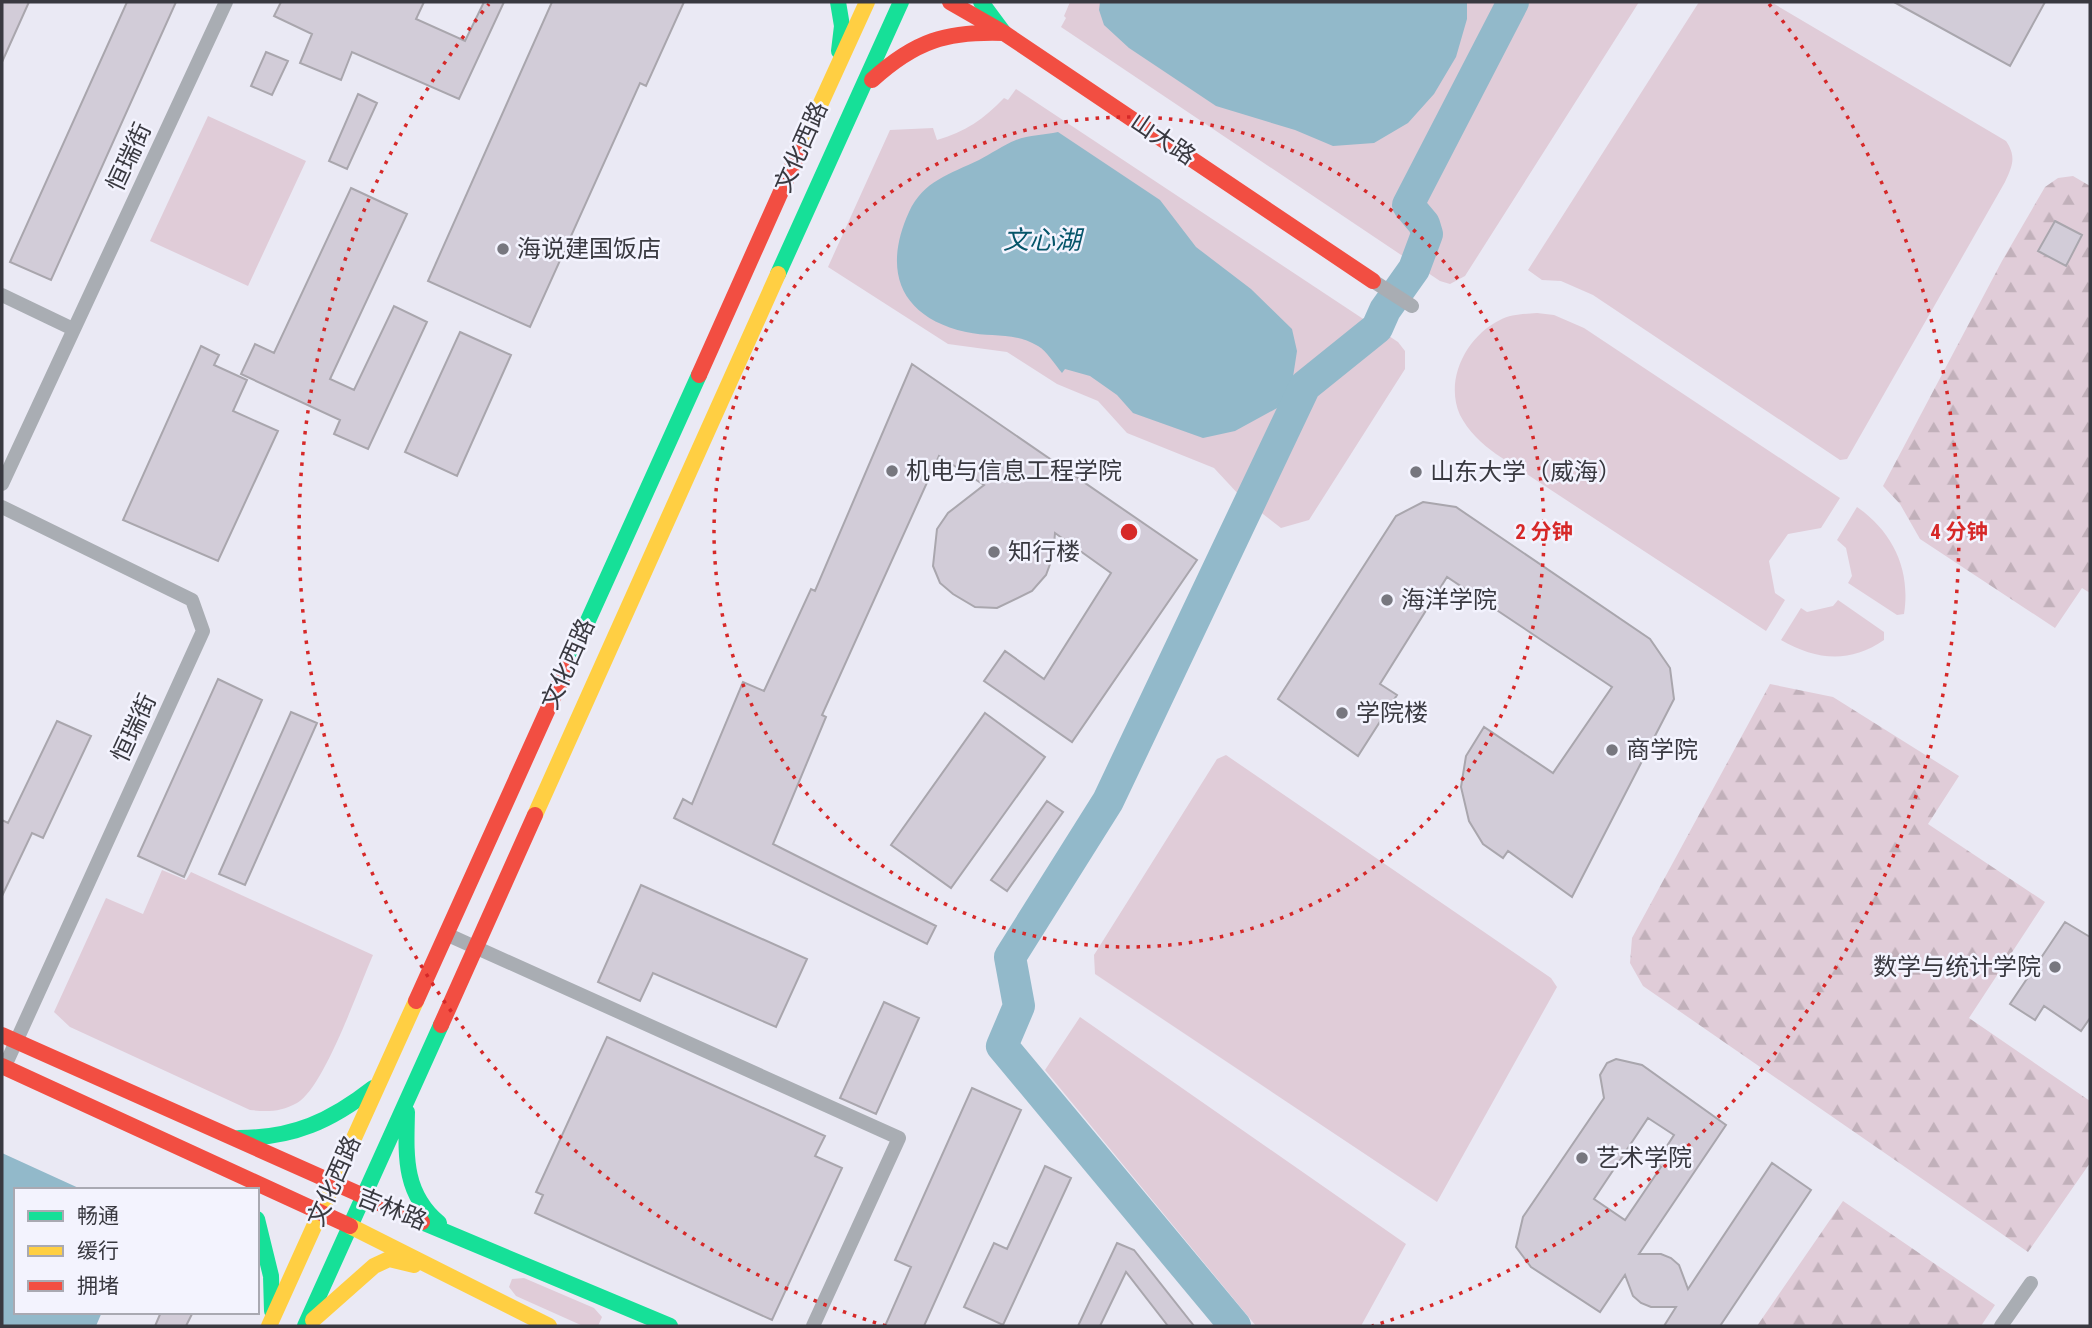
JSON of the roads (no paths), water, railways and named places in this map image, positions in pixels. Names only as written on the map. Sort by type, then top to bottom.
[{"type":"main road","points":[[831,83],[842,26],[838,2]]},
{"type":"main road","name":"文化西路","points":[[271,1322],[867,2]]},
{"type":"main road","name":"文化西路","points":[[305,1326],[901,2]]},
{"type":"main road","name":"山大路","points":[[950,2],[1004,33],[1373,281]]},
{"type":"main road","points":[[981,2],[1004,33]]},
{"type":"main road","points":[[862,90],[894,59],[915,45],[946,33],[1004,33]]},
{"type":"main road","name":"吉林路","points":[[9,1038],[364,1198],[457,1234],[659,1324]]},
{"type":"main road","name":"吉林路","points":[[3,1067],[351,1227],[549,1326]]},
{"type":"main road","points":[[232,1138],[257,1139],[307,1130],[338,1117],[378,1083]]},
{"type":"main road","points":[[407,1099],[409,1187],[424,1212],[457,1234]]},
{"type":"main road","points":[[212,1165],[235,1188]]},
{"type":"main road","points":[[259,1227],[271,1276],[271,1322]]},
{"type":"main road","points":[[305,1326],[367,1272],[389,1259],[435,1269]]},
{"type":"street","name":"恒瑞街","points":[[2,484],[226,2]]},
{"type":"street","points":[[1373,281],[1412,306]]},
{"type":"street","points":[[2,295],[73,329]]},
{"type":"street","name":"恒瑞街","points":[[2,507],[192,600],[203,631],[9,1038],[3,1067]]},
{"type":"street","points":[[446,934],[474,949],[899,1138],[813,1326]]},
{"type":"street","points":[[2001,1326],[2031,1283]]},
{"type":"water","points":[[1100,2],[1467,2],[1467,19],[1456,57],[1434,94],[1408,123],[1374,143],[1333,146],[1295,130],[1216,106],[1129,48],[1104,25],[1099,10]]},
{"type":"water","name":"文心湖","points":[[1058,132],[1160,200],[1196,247],[1251,289],[1292,329],[1297,351],[1291,390],[1279,407],[1235,431],[1203,438],[1133,413],[1117,395],[1090,376],[1065,369],[1062,373],[1045,351],[1029,341],[975,334],[943,325],[925,315],[912,303],[898,272],[897,254],[901,233],[915,201],[938,180],[1011,142]]},
{"type":"water","points":[[2,1153],[79,1188],[14,1188],[14,1314],[101,1314],[96,1326],[2,1326]]},
{"type":"waterway","points":[[1235,1326],[1002,1046],[1019,1006],[1010,957],[1108,801],[1305,386],[1377,328],[1385,310],[1414,269],[1427,234],[1424,224],[1408,205],[1513,2]]},
{"type":"place","name":"海说建国饭店","points":[[503,249]]},
{"type":"place","name":"机电与信息工程学院","points":[[892,471]]},
{"type":"place","name":"山东大学（威海）","points":[[1416,472]]},
{"type":"place","name":"知行楼","points":[[994,552]]},
{"type":"place","name":"海洋学院","points":[[1387,600]]},
{"type":"place","name":"学院楼","points":[[1342,713]]},
{"type":"place","name":"商学院","points":[[1612,750]]},
{"type":"place","name":"数学与统计学院","points":[[2055,967]]},
{"type":"place","name":"艺术学院","points":[[1582,1158]]}]
